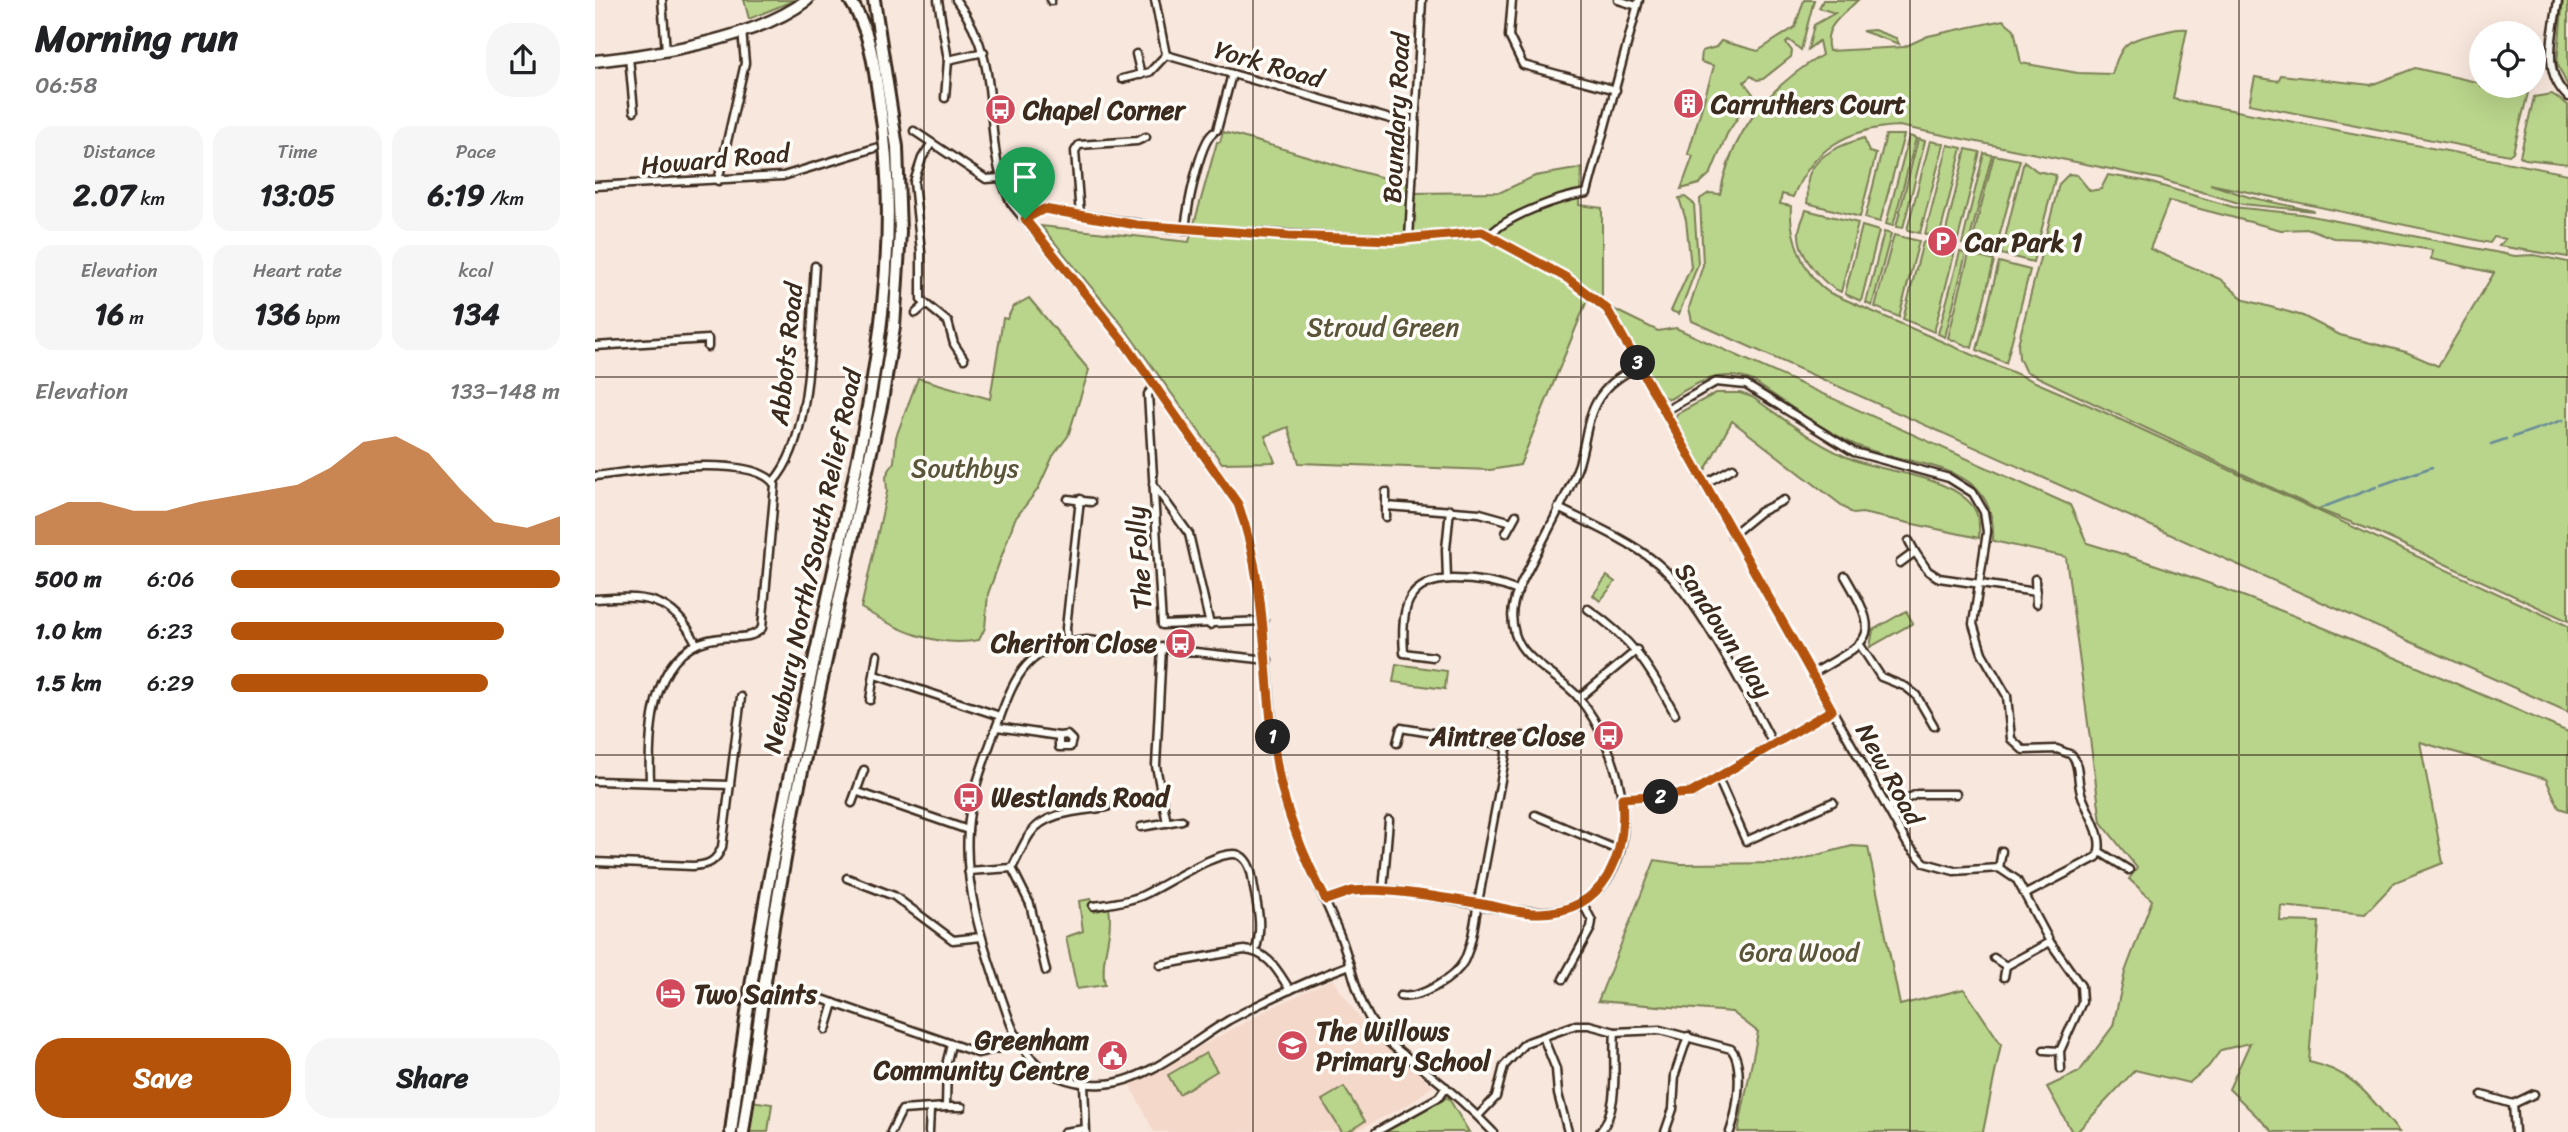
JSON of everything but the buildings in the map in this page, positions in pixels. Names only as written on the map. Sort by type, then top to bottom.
[{"type":"highway","points":[[849,0],[864,0]]},
{"type":"highway","name":"Newbury North/South Relief Road","points":[[731,1132],[758,942],[779,829],[864,434],[882,332],[888,252],[888,168],[869,39],[861,17],[849,0]]},
{"type":"highway","name":"Newbury North/South Relief Road","points":[[743,1132],[790,832],[876,427],[894,327],[900,232],[897,147],[874,0]]},
{"type":"main road","points":[[595,61],[666,51],[742,30],[805,2],[820,0]]},
{"type":"street","points":[[662,0],[666,51]]},
{"type":"street","points":[[938,0],[948,60],[945,98]]},
{"type":"street","points":[[956,0],[971,22],[984,52],[992,96],[1000,178],[1011,202],[1119,335],[1238,504],[1245,522],[1264,621],[1281,784],[1295,830],[1326,900],[1374,1026],[1446,1087],[1493,1132]]},
{"type":"street","points":[[1122,79],[1150,72],[1166,55],[1155,0]]},
{"type":"street","name":"Boundary Road","points":[[1409,239],[1422,0]]},
{"type":"street","points":[[1512,0],[1509,36],[1523,65],[1616,90]]},
{"type":"street","points":[[1025,219],[1044,209],[1185,230],[1392,240],[1478,232],[1490,235],[1508,221],[1573,195],[1587,193],[1638,3],[1618,0]]},
{"type":"street","points":[[2558,0],[2550,64],[2556,84],[2568,97]]},
{"type":"street","points":[[718,181],[745,63],[742,30]]},
{"type":"street","points":[[948,60],[984,52]]},
{"type":"street","points":[[1136,54],[1141,75]]},
{"type":"street","name":"York Road","points":[[1166,55],[1415,126]]},
{"type":"street","points":[[629,57],[634,111]]},
{"type":"street","points":[[1185,230],[1201,159],[1208,137],[1215,131],[1232,74]]},
{"type":"street","points":[[914,131],[986,179],[1000,178]]},
{"type":"street","points":[[1080,215],[1075,151],[1079,145],[1137,141],[1146,136]]},
{"type":"street","points":[[931,144],[922,158],[914,183],[921,253],[921,300],[946,318],[954,344],[964,359]]},
{"type":"street","name":"Howard Road","points":[[595,186],[783,176],[875,148]]},
{"type":"street","name":"New Road","points":[[1490,235],[1590,292],[1607,309],[1908,845],[1925,863],[1965,873],[1999,868]]},
{"type":"street","name":"Abbots Road","points":[[773,482],[784,468],[803,419],[815,266]]},
{"type":"street","points":[[916,313],[925,305]]},
{"type":"street","points":[[595,346],[691,338],[708,339],[708,347]]},
{"type":"street","points":[[1326,900],[1352,891],[1383,890],[1543,913],[1582,902],[1608,877],[1620,851],[1624,826],[1622,798],[1608,747],[1579,698],[1520,644],[1512,620],[1518,591],[1579,464],[1588,422],[1597,401],[1616,377],[1639,366]]},
{"type":"street","points":[[1665,411],[1716,382],[1746,384],[1854,452],[1958,482],[1973,492],[1986,520],[1973,624],[1982,653],[2007,696],[2011,738],[2023,750],[2057,749],[2065,751],[2075,759],[2081,795],[2100,852],[2129,870]]},
{"type":"street","name":"The Folly","points":[[1155,386],[1149,394],[1162,625],[1264,621]]},
{"type":"street","points":[[595,476],[696,464],[763,474],[773,482],[762,628],[750,636],[696,643],[672,661],[662,679],[653,737],[650,781]]},
{"type":"street","points":[[1704,484],[1733,468]]},
{"type":"street","name":"The Folly","points":[[1153,484],[1189,534],[1210,625]]},
{"type":"street","points":[[1386,492],[1386,517]]},
{"type":"street","points":[[1068,499],[1091,502]]},
{"type":"street","points":[[1067,642],[1066,628],[1079,500]]},
{"type":"street","points":[[1732,534],[1760,512],[1784,500]]},
{"type":"street","points":[[1386,506],[1450,509],[1514,519],[1506,533]]},
{"type":"street","name":"Sandown Way","points":[[1559,508],[1640,551],[1669,576],[1718,646],[1773,744]]},
{"type":"street","points":[[1447,579],[1446,549],[1450,509]]},
{"type":"street","points":[[1909,541],[1934,575],[1979,585],[2036,592]]},
{"type":"street","points":[[1900,563],[1915,552]]},
{"type":"street","points":[[1812,674],[1860,645],[1867,631],[1867,616],[1845,576]]},
{"type":"street","points":[[1433,657],[1404,653],[1408,604],[1420,587],[1430,580],[1447,579],[1488,581],[1518,591]]},
{"type":"street","points":[[2035,579],[2036,604]]},
{"type":"street","points":[[595,599],[637,596],[656,601],[682,622],[696,643]]},
{"type":"street","points":[[1588,609],[1626,637],[1637,650],[1675,714]]},
{"type":"street","points":[[1268,660],[1087,640],[1067,642],[1035,658],[1015,678],[1000,716],[979,774],[968,830],[968,871],[981,937],[1024,1050],[1042,1068],[1063,1079],[1084,1084],[1105,1084],[1130,1079],[1232,1019],[1290,990],[1350,965]]},
{"type":"street","points":[[1860,645],[1881,677],[1906,687],[1916,695],[1934,726]]},
{"type":"street","points":[[1162,647],[1156,766],[1167,822]]},
{"type":"street","points":[[1579,698],[1637,650]]},
{"type":"street","points":[[870,700],[877,655]]},
{"type":"street","points":[[875,676],[1000,716]]},
{"type":"street","points":[[595,862],[693,866],[712,862],[722,847],[741,697]]},
{"type":"street","points":[[1622,798],[1681,796],[1718,778],[1832,710]]},
{"type":"street","points":[[997,727],[1059,736]]},
{"type":"street","points":[[1397,743],[1401,728],[1492,743],[1507,748]]},
{"type":"street","points":[[1400,996],[1405,997],[1432,987],[1448,977],[1463,962],[1478,903],[1507,748],[1523,736]]},
{"type":"street","points":[[852,803],[864,770]]},
{"type":"street","points":[[1718,778],[1743,843],[1833,802]]},
{"type":"street","points":[[595,780],[730,785]]},
{"type":"street","points":[[858,792],[968,830]]},
{"type":"street","points":[[1887,808],[1917,794],[1955,794]]},
{"type":"street","points":[[1012,868],[1031,832],[1042,822],[1060,815],[1107,807]]},
{"type":"street","points":[[1535,815],[1620,851]]},
{"type":"street","points":[[1141,827],[1182,820]]},
{"type":"street","points":[[1383,890],[1389,820]]},
{"type":"street","points":[[2002,851],[1999,868],[2017,881],[2026,894],[2050,942],[2077,976],[2083,993],[2077,1016],[2060,1051],[2061,1069]]},
{"type":"street","points":[[2026,894],[2094,859],[2100,852]]},
{"type":"street","points":[[1093,906],[1139,897],[1198,867],[1229,853],[1234,854],[1240,856],[1250,868],[1261,931],[1255,951]]},
{"type":"street","points":[[968,871],[1012,868]]},
{"type":"street","points":[[1012,868],[1030,904],[1046,971]]},
{"type":"street","points":[[846,878],[894,895],[953,940],[981,937]]},
{"type":"street","points":[[1563,979],[1584,943],[1592,921],[1582,902]]},
{"type":"street","points":[[1029,943],[1039,941]]},
{"type":"street","points":[[2006,966],[2050,942]]},
{"type":"street","points":[[1160,965],[1244,950],[1255,951],[1271,961],[1290,990]]},
{"type":"street","points":[[1994,957],[2006,966]]},
{"type":"street","points":[[1560,963],[1569,968]]},
{"type":"street","points":[[2004,977],[2006,966]]},
{"type":"street","points":[[822,999],[978,1053],[989,1053],[1005,1047],[1018,1036]]},
{"type":"street","points":[[825,1030],[834,1003]]},
{"type":"street","points":[[1478,1116],[1496,1097],[1504,1066],[1525,1043],[1576,1025],[1589,1025],[1615,1032],[1660,1030],[1727,1047],[1736,1056],[1738,1097],[1730,1132]]},
{"type":"street","points":[[1600,1132],[1605,1126],[1613,1095],[1615,1032]]},
{"type":"street","points":[[1665,1132],[1672,1109],[1675,1074],[1688,1036]]},
{"type":"street","points":[[1543,1037],[1556,1069],[1557,1094],[1568,1132]]},
{"type":"street","points":[[946,1107],[951,1045]]},
{"type":"street","points":[[2044,1050],[2060,1051]]},
{"type":"street","points":[[1064,1132],[1086,1130],[1084,1084]]},
{"type":"street","points":[[1376,1132],[1439,1097],[1446,1087]]},
{"type":"street","points":[[2482,1095],[2513,1104],[2534,1094]]},
{"type":"street","points":[[2513,1104],[2515,1132]]},
{"type":"street","points":[[891,1132],[902,1110],[962,1107]]},
{"type":"street","points":[[929,1132],[930,1110]]},
{"type":"shaded area","name":"The Willows Primary School","points":[[1332,979],[1370,1032],[1433,1086],[1411,1103],[1354,1132],[1154,1132],[1130,1085],[1267,1010]]},
{"type":"green space","points":[[744,0],[795,0],[749,19]]},
{"type":"green space","points":[[1804,0],[1814,0],[1801,50],[1789,40],[1786,43],[1792,51],[1791,57],[1763,79],[1757,80],[1751,76],[1744,82],[1753,94],[1727,134],[1711,173],[1699,184],[1681,189],[1693,156],[1688,154],[1714,66],[1701,62],[1702,51],[1716,47],[1721,41],[1758,51],[1795,27]]},
{"type":"green space","points":[[1823,0],[1858,0],[1831,28],[1828,35],[1829,51],[1904,47],[1928,36],[2003,20],[2014,29],[2021,63],[2078,73],[2112,74],[2119,54],[2133,41],[2176,29],[2187,29],[2173,99],[2568,174],[2568,257],[2499,246],[2505,239],[2494,237],[2490,243],[2210,184],[2249,197],[2314,211],[2242,204],[2159,179],[1899,126],[1864,131],[1834,144],[1810,166],[1793,197],[1782,194],[1780,204],[1791,206],[1793,230],[1800,255],[1813,277],[1830,293],[2093,407],[2568,626],[2568,712],[1692,321],[1689,308],[1703,265],[1700,199],[1709,193],[1720,194],[1733,150],[1755,113],[1769,96],[1822,55],[1819,41],[1808,49],[1814,25],[1835,13],[1819,8]]},
{"type":"green space","points":[[2563,0],[2568,0],[2568,87],[2557,63]]},
{"type":"green space","points":[[1874,30],[1896,38],[1899,44],[1862,31]]},
{"type":"green space","points":[[2415,68],[2469,80],[2469,98],[2527,98],[2513,152],[2509,155],[2249,104],[2255,77],[2278,81],[2281,75],[2371,85]]},
{"type":"green space","points":[[2552,94],[2568,105],[2568,164],[2525,159],[2520,156],[2534,98],[2546,98],[2546,95]]},
{"type":"green space","name":"Stroud Green","points":[[1223,132],[1409,184],[1409,193],[1501,192],[1535,176],[1582,168],[1579,205],[1602,208],[1602,297],[1588,298],[1520,465],[1490,470],[1299,463],[1288,427],[1265,436],[1275,462],[1222,463],[1120,322],[1041,226],[1189,242],[1217,142],[1220,142]]},
{"type":"green space","points":[[1886,135],[1904,135],[1880,222],[1865,218]]},
{"type":"green space","points":[[1909,136],[1916,138],[1893,226],[1886,224]]},
{"type":"green space","points":[[1864,138],[1869,152],[1876,154],[1860,217],[1807,203],[1808,178],[1818,161],[1840,147]]},
{"type":"green space","points":[[1918,139],[1925,141],[1903,228],[1896,227]]},
{"type":"green space","points":[[1930,141],[1944,144],[1920,233],[1907,230]]},
{"type":"green space","points":[[1948,145],[1962,148],[1939,238],[1925,234]]},
{"type":"green space","points":[[1966,149],[1980,152],[1957,243],[1944,239]]},
{"type":"green space","points":[[1984,153],[1992,155],[1968,246],[1962,244]]},
{"type":"green space","points":[[1994,155],[2020,160],[1995,252],[1971,246]]},
{"type":"green space","points":[[2024,161],[2037,171],[2056,175],[2033,262],[2001,254]]},
{"type":"green space","points":[[2069,174],[2077,175],[2090,191],[2101,189],[2108,175],[2145,181],[2233,207],[2301,214],[2515,256],[2534,255],[2568,262],[2568,621],[2376,532],[2317,509],[2025,371],[2019,358],[2018,344],[2059,184]],"holes":[[[2169,201],[2281,230],[2310,229],[2333,238],[2362,239],[2432,250],[2431,259],[2494,273],[2438,366],[2406,352],[2340,335],[2303,316],[2245,300],[2220,279],[2150,249]]]},
{"type":"green space","points":[[1685,197],[1694,204],[1698,264],[1679,314],[1671,311],[1691,267],[1686,220],[1679,198]]},
{"type":"green space","points":[[1806,210],[1858,223],[1841,292],[1818,275],[1802,249],[1799,231]]},
{"type":"green space","points":[[1862,226],[1879,231],[1861,301],[1845,294]]},
{"type":"green space","points":[[1884,232],[1891,234],[1872,306],[1866,303]]},
{"type":"green space","points":[[1894,235],[1919,241],[1899,317],[1875,307]]},
{"type":"green space","points":[[1923,242],[1955,251],[1934,332],[1903,319]]},
{"type":"green space","points":[[1960,252],[1966,254],[1945,337],[1938,334]]},
{"type":"green space","points":[[1969,254],[1994,261],[1972,348],[1948,338]]},
{"type":"green space","points":[[1999,262],[2030,270],[2006,363],[1977,350]]},
{"type":"green space","name":"Southbys","points":[[1029,298],[1089,370],[1068,436],[1053,456],[1038,489],[1015,519],[988,594],[985,628],[979,640],[947,641],[917,635],[861,608],[887,492],[886,476],[894,462],[896,437],[918,378],[990,399],[1003,318],[1007,319],[1013,307]]},
{"type":"green space","points":[[1609,307],[1658,331],[1676,328],[2070,505],[2087,543],[2149,562],[2270,606],[2568,732],[2568,811],[2559,808],[2546,779],[2420,742],[2443,863],[2395,882],[2365,914],[2281,906],[2280,921],[2319,922],[2309,1062],[2339,1072],[2361,1088],[2399,1132],[2273,1132],[2229,1089],[2250,1043],[2221,1050],[2208,1067],[2189,1083],[2135,1070],[2077,1132],[2072,1132],[2047,1087],[2079,1072],[2113,1026],[2125,972],[2152,900],[2129,879],[2137,868],[2101,822],[2066,557],[1993,541],[1991,513],[1980,493],[1964,479],[1944,470],[1871,451],[1849,442],[1812,421],[1753,381],[1741,377],[1720,376],[1700,382],[1670,399],[1661,396]]},
{"type":"green space","points":[[1716,393],[1740,393],[1752,397],[1814,440],[1840,454],[1928,480],[1955,491],[1970,503],[1976,512],[1979,538],[1862,513],[1853,514],[1732,421],[1703,474],[1675,420],[1677,414]]},
{"type":"green space","points":[[1607,576],[1615,582],[1600,601],[1593,595]]},
{"type":"green space","points":[[1906,611],[1913,623],[1870,647],[1873,630]]},
{"type":"green space","points":[[1396,664],[1447,671],[1445,689],[1393,682]]},
{"type":"green space","name":"Gora Wood","points":[[1852,846],[1868,847],[1900,1005],[1964,989],[2001,1044],[1983,1132],[1738,1132],[1758,1032],[1732,1012],[1598,1001],[1655,860],[1681,864],[1787,863]]},
{"type":"green space","points":[[1091,899],[1094,912],[1109,907],[1105,985],[1077,989],[1066,937],[1083,931],[1079,901]]},
{"type":"green space","points":[[1206,1053],[1217,1071],[1179,1094],[1168,1075]]},
{"type":"green space","points":[[1344,1087],[1365,1121],[1348,1132],[1342,1132],[1322,1100]]},
{"type":"green space","points":[[1448,1097],[1469,1132],[1385,1132]]},
{"type":"green space","points":[[751,1101],[772,1104],[768,1132],[747,1132]]},
{"type":"waterway","points":[[2513,437],[2563,420]]},
{"type":"waterway","points":[[2491,444],[2506,439]]},
{"type":"waterway","points":[[2381,485],[2432,467]]},
{"type":"waterway","points":[[2321,508],[2376,487]]},
{"type":"place","name":"Carruthers Court","points":[[1688,104]]},
{"type":"place","name":"Chapel Corner","points":[[1000,110]]},
{"type":"place","name":"Car Park 1","points":[[1942,242]]},
{"type":"place","name":"Cheriton Close","points":[[1180,643]]},
{"type":"place","name":"Aintree Close","points":[[1608,736]]},
{"type":"place","name":"Westlands Road","points":[[968,797]]},
{"type":"place","name":"Two Saints","points":[[671,994]]},
{"type":"place","name":"The Willows Primary School","points":[[1293,1046]]},
{"type":"place","name":"Greenham Community Centre","points":[[1112,1055]]},
{"type":"route","points":[[1044,209],[1166,228],[1392,240],[1482,232],[1567,278],[1590,292],[1607,309],[1832,710],[1691,793],[1681,796],[1622,798],[1623,839],[1616,863],[1596,891],[1570,908],[1534,913],[1383,890],[1352,891],[1326,900],[1295,830],[1281,784],[1273,737],[1264,621],[1245,522],[1238,504],[1124,342],[1025,219],[1044,209]]}]
